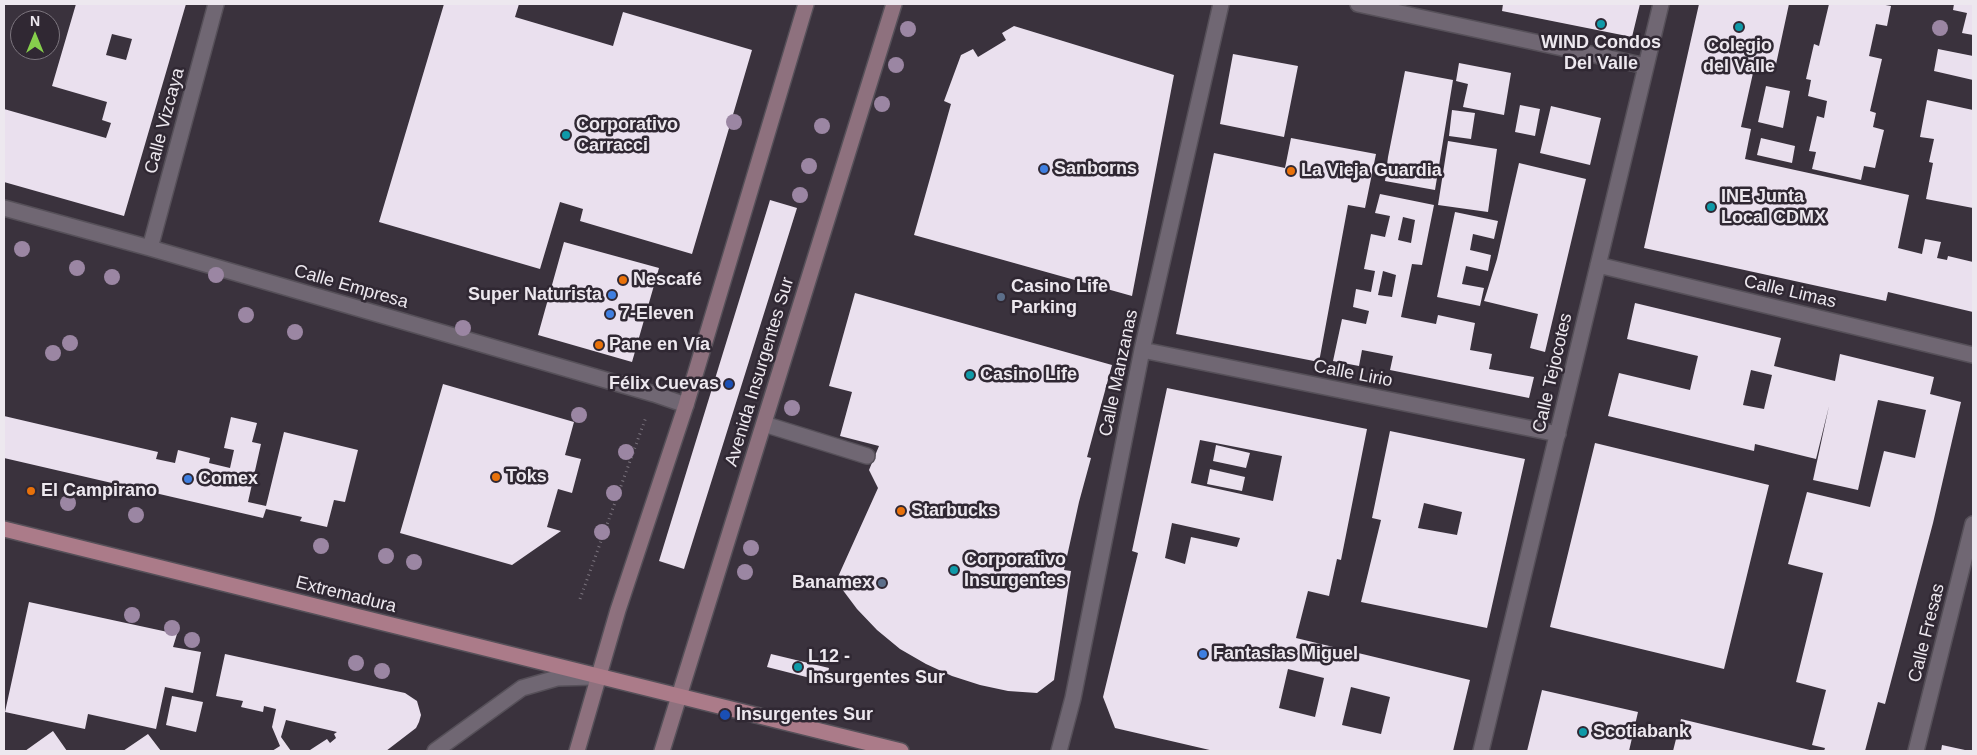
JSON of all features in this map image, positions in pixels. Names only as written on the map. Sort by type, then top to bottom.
[{"type":"main road","points":[[577,751],[618,610],[686,405],[806,4]]},
{"type":"main road","name":"Avenida Insurgentes Sur","points":[[662,751],[894,4]]},
{"type":"main road","name":"Extremadura","points":[[4,529],[901,751]]},
{"type":"street","name":"Calle Vizcaya","points":[[150,248],[216,4]]},
{"type":"street","name":"Calle Manzanas","points":[[1059,751],[1073,698],[1142,350],[1221,4]]},
{"type":"street","points":[[1358,4],[1646,66]]},
{"type":"street","name":"Calle Tejocotes","points":[[1481,751],[1661,4]]},
{"type":"street","name":"Calle Empresa","points":[[4,208],[150,248],[654,394],[686,405]]},
{"type":"street","name":"Calle Limas","points":[[1598,265],[1973,355]]},
{"type":"street","name":"Calle Lirio","points":[[1142,350],[1558,434]]},
{"type":"street","points":[[764,424],[868,456]]},
{"type":"street","name":"Calle Fresas","points":[[1916,751],[1973,524]]},
{"type":"street","points":[[435,751],[522,688],[557,678],[600,676]]},
{"type":"path","points":[[580,600],[654,394]]},
{"type":"building","points":[[76,4],[186,4],[124,216],[4,182],[4,109],[106,138],[111,123],[102,120],[107,102],[52,86]],"holes":[[[112,34],[132,39],[126,60],[106,55]]]},
{"type":"building","name":"Corporativo Carracci","points":[[444,4],[519,4],[515,17],[613,46],[623,12],[752,50],[692,254],[580,221],[583,209],[560,202],[540,269],[379,222]]},
{"type":"building","name":"WIND Condos Del Valle","points":[[1503,4],[1640,4],[1632,37],[1502,11]]},
{"type":"building","points":[[1699,4],[1789,4],[1775,69],[1755,64],[1741,127],[1751,129],[1745,159],[1909,195],[1898,248],[1922,254],[1925,239],[1941,242],[1937,258],[1947,260],[1948,256],[1973,262],[1973,312],[1888,292],[1886,301],[1644,248]]},
{"type":"building","points":[[1829,4],[1880,4],[1891,6],[1887,26],[1876,24],[1869,56],[1882,59],[1870,111],[1876,113],[1873,127],[1884,130],[1875,168],[1864,166],[1861,180],[1812,169],[1816,152],[1809,151],[1817,116],[1824,118],[1827,101],[1808,96],[1811,80],[1806,79],[1814,44],[1819,46]]},
{"type":"building","points":[[1954,4],[1973,4],[1973,35],[1962,33],[1967,13],[1953,10]]},
{"type":"building","name":"Sanborns","points":[[1014,26],[1174,75],[1132,296],[914,235],[951,104],[944,101],[961,55],[973,49],[978,57],[1006,40],[1002,33]]},
{"type":"building","points":[[1938,49],[1973,56],[1973,80],[1934,71]]},
{"type":"building","points":[[1233,54],[1298,66],[1284,137],[1220,124]]},
{"type":"building","points":[[1459,63],[1511,73],[1504,115],[1463,107],[1468,84],[1456,81]]},
{"type":"building","points":[[1405,71],[1453,80],[1435,190],[1385,181]]},
{"type":"building","points":[[1766,86],[1790,91],[1783,128],[1758,122]]},
{"type":"building","points":[[1927,100],[1973,110],[1973,208],[1926,199],[1933,163],[1929,162],[1934,139],[1920,137]]},
{"type":"building","points":[[1520,105],[1540,109],[1535,136],[1515,132]]},
{"type":"building","points":[[1551,106],[1601,118],[1590,165],[1540,153]]},
{"type":"building","points":[[1452,110],[1475,113],[1471,139],[1449,136]]},
{"type":"building","points":[[1291,138],[1376,154],[1365,208],[1348,205],[1319,362],[1176,334],[1214,153],[1285,168]]},
{"type":"building","points":[[1761,138],[1795,146],[1792,163],[1757,155]]},
{"type":"building","points":[[1448,141],[1497,149],[1488,212],[1438,205]]},
{"type":"building","points":[[1519,163],[1586,179],[1545,352],[1530,348],[1538,314],[1484,301],[1497,259]]},
{"type":"building","points":[[1380,194],[1434,205],[1422,265],[1412,264],[1401,317],[1436,324],[1438,315],[1475,323],[1470,350],[1492,354],[1489,369],[1534,377],[1529,398],[1390,370],[1393,356],[1362,350],[1359,366],[1333,361],[1342,319],[1366,324],[1369,311],[1353,307],[1356,289],[1371,292],[1375,271],[1364,269],[1371,234],[1385,237],[1390,216],[1375,213]],"holes":[[[1403,217],[1415,220],[1411,243],[1398,240]],[[1383,271],[1396,275],[1392,297],[1378,295]]]},
{"type":"building","points":[[770,200],[797,208],[684,569],[659,561]]},
{"type":"building","points":[[1455,212],[1498,221],[1494,239],[1473,234],[1470,250],[1491,255],[1488,271],[1466,266],[1462,284],[1484,288],[1480,306],[1437,297]]},
{"type":"building","points":[[564,242],[659,268],[632,362],[538,335]]},
{"type":"building","points":[[855,293],[1112,365],[1087,457],[1091,458],[1064,570],[1071,571],[1054,680],[1037,693],[1008,691],[980,685],[952,676],[926,664],[900,649],[877,630],[857,609],[839,585],[854,582],[837,579],[878,488],[869,470],[879,446],[840,436],[852,392],[829,386]]},
{"type":"building","points":[[1635,303],[1781,338],[1774,366],[1835,381],[1840,354],[1934,377],[1930,394],[1961,402],[1933,523],[1885,704],[1878,702],[1865,751],[1824,751],[1825,748],[1812,745],[1826,690],[1796,682],[1823,573],[1788,564],[1807,492],[1870,507],[1884,451],[1915,458],[1926,410],[1878,400],[1858,490],[1813,480],[1829,406],[1816,459],[1755,444],[1754,451],[1608,416],[1619,373],[1690,390],[1698,356],[1627,339]],"holes":[[[1751,370],[1772,375],[1764,409],[1743,405]]]},
{"type":"building","name":"Toks","points":[[443,384],[574,422],[565,455],[581,459],[572,493],[558,489],[547,527],[561,531],[512,565],[400,533]]},
{"type":"building","points":[[1167,388],[1367,429],[1341,560],[1337,559],[1329,596],[1308,591],[1296,638],[1470,680],[1453,751],[1214,751],[1115,728],[1103,697],[1138,553],[1132,551]],"holes":[[[1200,440],[1282,456],[1273,501],[1191,483]],[[1172,523],[1240,538],[1237,547],[1191,537],[1185,564],[1165,558]],[[1288,669],[1324,678],[1315,717],[1279,708]],[[1351,687],[1390,697],[1381,734],[1342,725]]]},
{"type":"building","points":[[4,416],[158,452],[156,459],[175,463],[178,450],[210,458],[209,463],[230,468],[234,450],[224,448],[231,417],[257,423],[252,442],[261,444],[248,502],[266,506],[284,432],[358,450],[345,502],[334,500],[327,527],[300,521],[302,517],[266,509],[263,518],[4,458]]},
{"type":"building","points":[[1390,431],[1525,459],[1487,628],[1361,602],[1381,520],[1372,518]],"holes":[[[1424,503],[1462,512],[1457,535],[1418,528]]]},
{"type":"building","points":[[1595,443],[1769,485],[1724,669],[1550,627]]},
{"type":"building","points":[[1216,445],[1250,453],[1246,468],[1213,461]]},
{"type":"building","points":[[1210,469],[1245,477],[1242,491],[1207,484]]},
{"type":"building","points":[[29,602],[177,634],[173,647],[201,652],[193,693],[165,687],[156,729],[88,714],[85,729],[5,712]]},
{"type":"building","points":[[225,654],[405,693],[417,701],[421,715],[419,722],[416,728],[386,751],[311,751],[327,739],[330,743],[336,738],[334,734],[337,732],[286,720],[281,737],[291,751],[272,751],[280,746],[272,727],[276,709],[264,706],[263,712],[241,707],[243,701],[216,696]]},
{"type":"building","name":"L12 - Insurgentes Sur","points":[[771,654],[829,668],[826,682],[767,667]]},
{"type":"building","name":"Scotiabank","points":[[1542,690],[1638,712],[1629,751],[1527,751]]},
{"type":"building","points":[[172,696],[203,702],[196,732],[166,725]]},
{"type":"building","points":[[1681,719],[1814,751],[1673,751]]},
{"type":"building","points":[[53,731],[67,751],[25,751]]},
{"type":"building","points":[[148,734],[161,751],[123,751]]},
{"type":"building","points":[[1942,745],[1965,750],[1965,751],[1941,751]]},
{"type":"place","name":"WIND Condos Del Valle","points":[[1601,24]]},
{"type":"place","name":"Colegio del Valle","points":[[1739,27]]},
{"type":"place","name":"Corporativo Carracci","points":[[566,135]]},
{"type":"place","name":"Sanborns","points":[[1044,169]]},
{"type":"place","name":"La Vieja Guardia","points":[[1291,171]]},
{"type":"place","name":"INE Junta Local CDMX","points":[[1711,207]]},
{"type":"place","name":"Nescafé","points":[[623,280]]},
{"type":"place","name":"Super Naturista","points":[[612,295]]},
{"type":"place","name":"Casino Life Parking","points":[[1001,297]]},
{"type":"place","name":"7-Eleven","points":[[610,314]]},
{"type":"place","name":"Pane en Vía","points":[[599,345]]},
{"type":"place","name":"Casino Life","points":[[970,375]]},
{"type":"place","name":"Félix Cuevas","points":[[729,384]]},
{"type":"place","name":"Toks","points":[[496,477]]},
{"type":"place","name":"Comex","points":[[188,479]]},
{"type":"place","name":"El Campirano","points":[[31,491]]},
{"type":"place","name":"Starbucks","points":[[901,511]]},
{"type":"place","name":"Corporativo Insurgentes","points":[[954,570]]},
{"type":"place","name":"Banamex","points":[[882,583]]},
{"type":"place","name":"Fantasias Miguel","points":[[1203,654]]},
{"type":"place","name":"L12 - Insurgentes Sur","points":[[798,667]]},
{"type":"place","name":"Insurgentes Sur","points":[[725,715]]},
{"type":"place","name":"Scotiabank","points":[[1583,732]]}]
